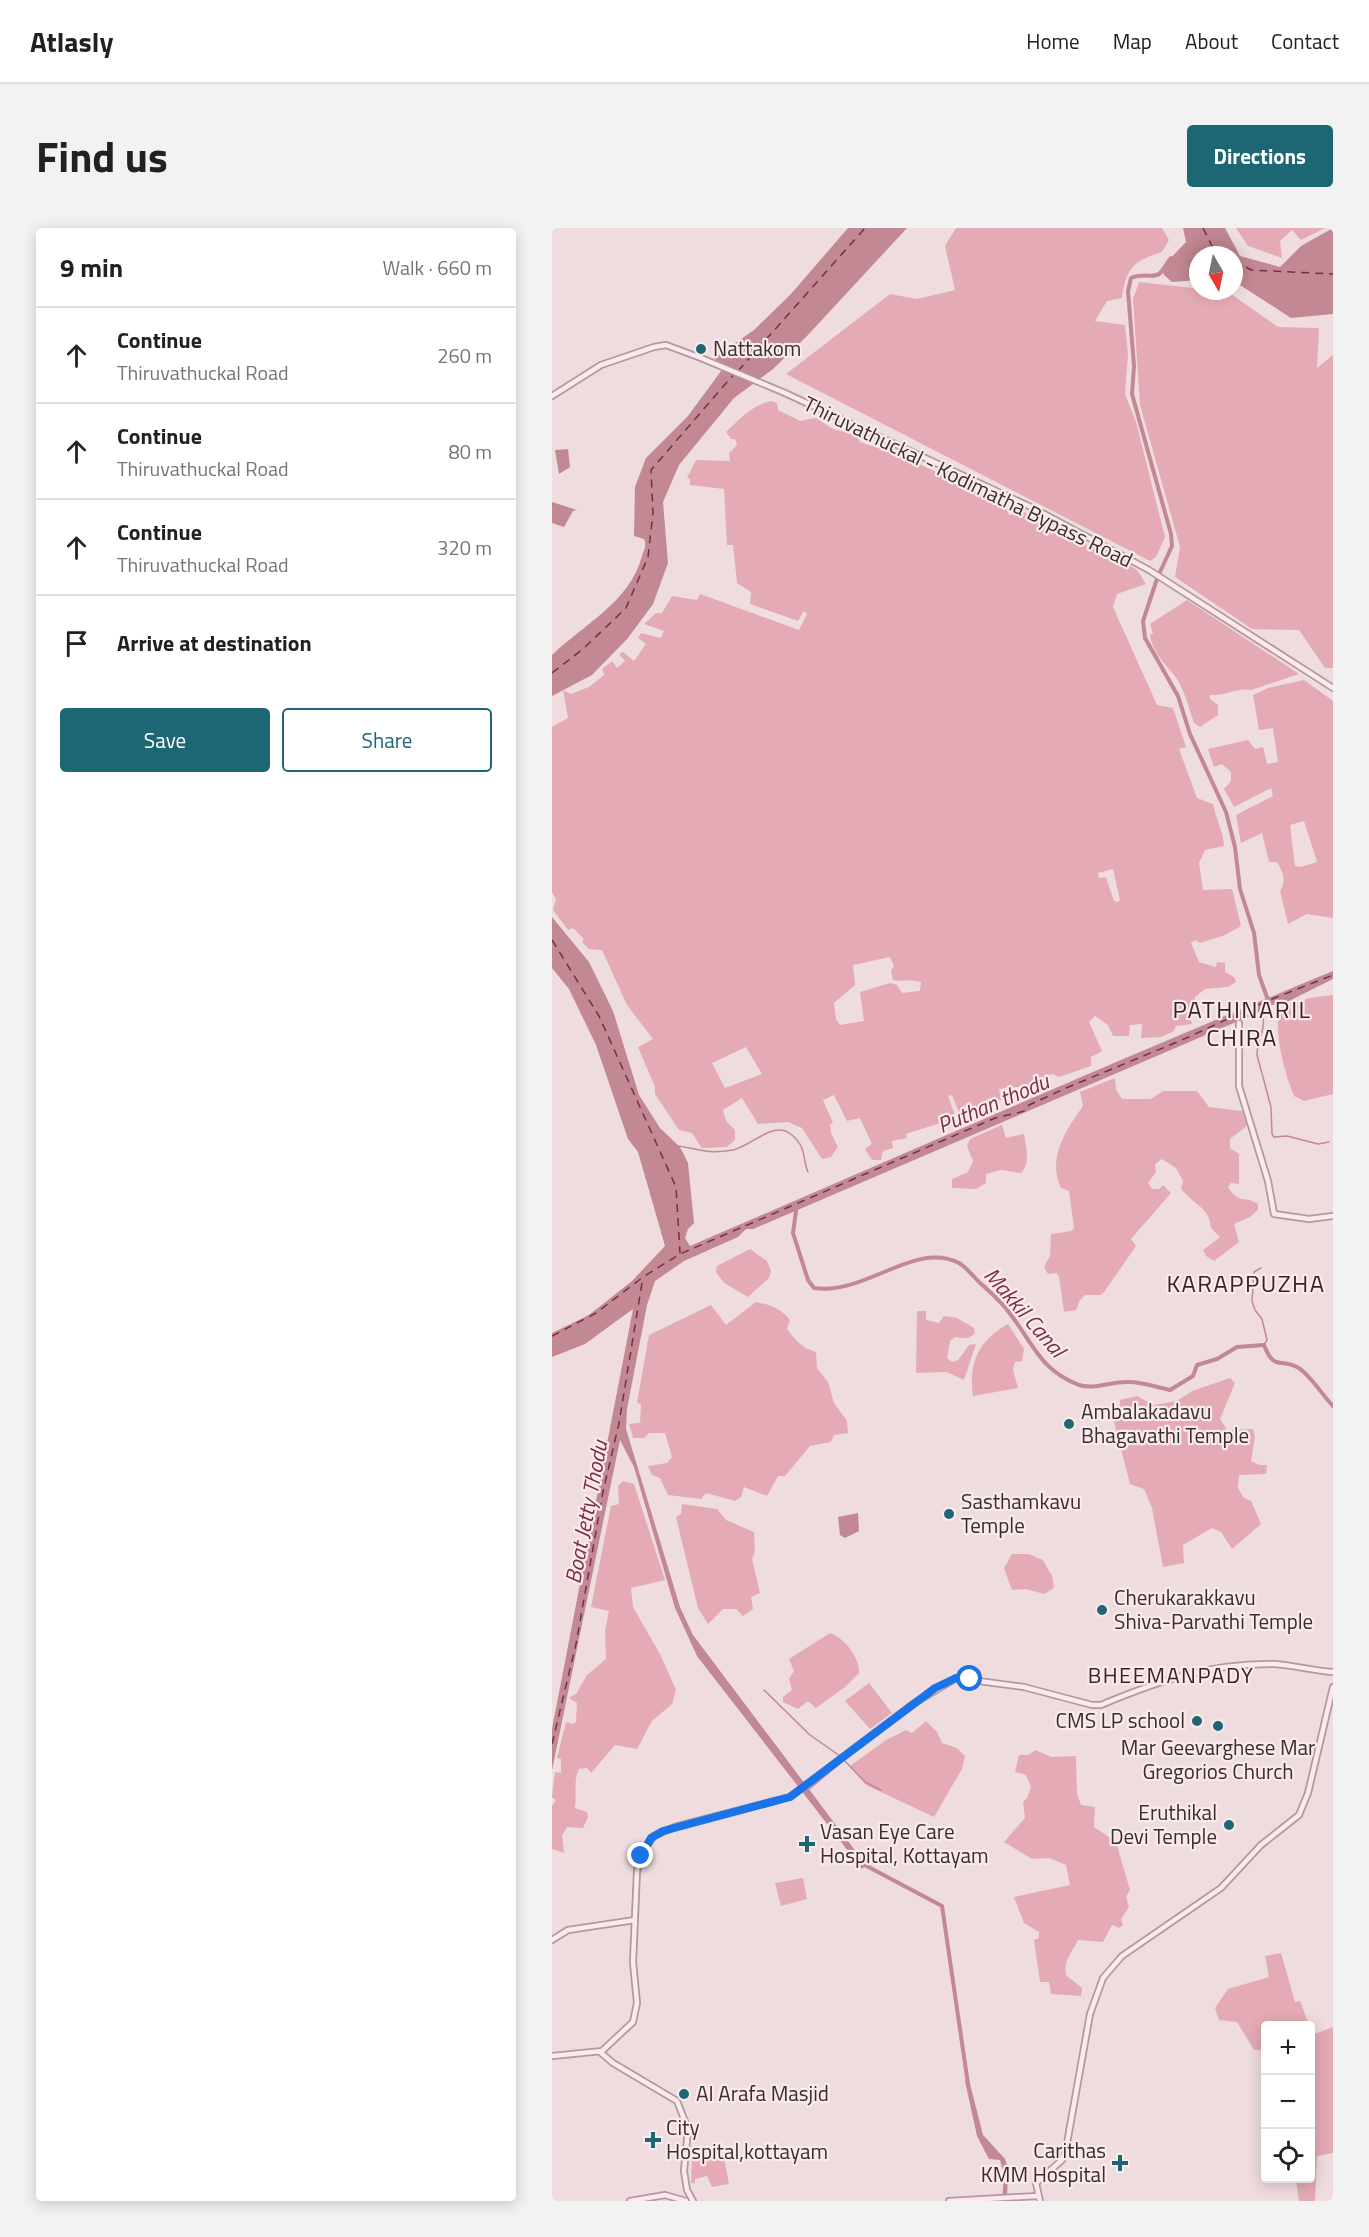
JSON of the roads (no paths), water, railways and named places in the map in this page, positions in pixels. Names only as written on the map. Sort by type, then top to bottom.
[{"type":"main road","name":"Thiruvathuckal - Kodimatha Bypass Road","points":[[552,396],[601,365],[654,347],[666,345],[701,358],[784,393],[1033,508],[1149,570],[1333,688]]},
{"type":"main road","points":[[1239,1023],[1239,1086],[1268,1182],[1274,1214],[1309,1219],[1333,1216]]},
{"type":"main road","points":[[552,2055],[600,2052],[625,2032],[636,2015],[633,1962],[639,1862],[654,1836],[677,1826],[782,1800],[797,1792],[919,1699],[956,1678],[1024,1687],[1092,1705],[1101,1705],[1173,1676],[1195,1671],[1274,1664],[1333,1672]]},
{"type":"main road","points":[[949,2201],[1039,2198],[1035,2187],[1037,2181],[1062,2160],[1066,2149],[1090,2014],[1103,1978],[1122,1956],[1216,1892],[1266,1839],[1296,1818],[1304,1808],[1333,1687]]},
{"type":"main road","points":[[552,1940],[568,1930],[635,1920]]},
{"type":"main road","points":[[600,2052],[613,2063],[677,2102],[688,2129],[684,2171],[687,2190],[693,2201]]},
{"type":"main road","points":[[630,2201],[665,2195],[686,2201]]},
{"type":"waterway","points":[[1160,572],[1172,546],[1171,534],[1132,394],[1134,366],[1128,291],[1131,278],[1159,274],[1171,258]]},
{"type":"waterway","points":[[1157,579],[1143,621],[1145,638],[1178,696],[1190,734],[1226,812],[1235,847],[1240,889],[1254,933],[1259,975],[1268,1000]]},
{"type":"waterway","points":[[1262,1010],[1263,1029],[1257,1055],[1271,1107],[1272,1134],[1274,1137],[1287,1136],[1318,1144],[1329,1142]]},
{"type":"waterway","points":[[679,1146],[711,1152],[733,1150],[770,1132],[785,1131],[800,1144],[808,1172]]},
{"type":"waterway","name":"Makkil Canal","points":[[797,1204],[793,1233],[808,1280],[814,1288],[833,1288],[852,1284],[907,1263],[925,1258],[942,1258],[959,1263],[967,1269],[1004,1306],[1046,1364],[1055,1372],[1079,1385],[1134,1382],[1170,1390],[1193,1376],[1197,1365],[1217,1359],[1237,1347],[1264,1345],[1274,1361],[1302,1370],[1333,1406]]},
{"type":"waterway","points":[[1261,1268],[1254,1272],[1252,1301],[1262,1319],[1267,1340],[1264,1345]]},
{"type":"waterway","points":[[764,1690],[810,1735],[840,1756]]},
{"type":"waterway","points":[[843,1759],[865,1782],[881,1790]]},
{"type":"waterway","points":[[808,1790],[844,1760]]},
{"type":"waterway","points":[[861,1863],[942,1906],[968,2084]]},
{"type":"place","name":"Nattakom","points":[[701,349]]},
{"type":"place","name":"Ambalakadavu Bhagavathi Temple","points":[[1069,1424]]},
{"type":"place","name":"Sasthamkavu Temple","points":[[949,1514]]},
{"type":"place","name":"Cherukarakkavu Shiva-Parvathi Temple","points":[[1102,1610]]},
{"type":"place","name":"CMS LP school","points":[[1197,1721]]},
{"type":"place","name":"Mar Geevarghese Mar Gregorios Church","points":[[1218,1726]]},
{"type":"place","name":"Eruthikal Devi Temple","points":[[1229,1825]]},
{"type":"place","name":"Vasan Eye Care Hospital, Kottayam","points":[[807,1844]]},
{"type":"place","name":"AI Arafa Masjid","points":[[684,2094]]},
{"type":"place","name":"City Hospital,kottayam","points":[[653,2140]]},
{"type":"place","name":"Carithas KMM Hospital","points":[[1120,2163]]},
{"type":"district","name":"PATHINARIL CHIRA","points":[[1242,1024]]},
{"type":"district","name":"KARAPPUZHA","points":[[1246,1284]]},
{"type":"district","name":"BHEEMANPADY","points":[[1171,1675]]},
{"type":"water label","name":"Puthan thodu","points":[[993,1103]]},
{"type":"water label","name":"Boat Jetty Thodu","points":[[586,1512]]}]
